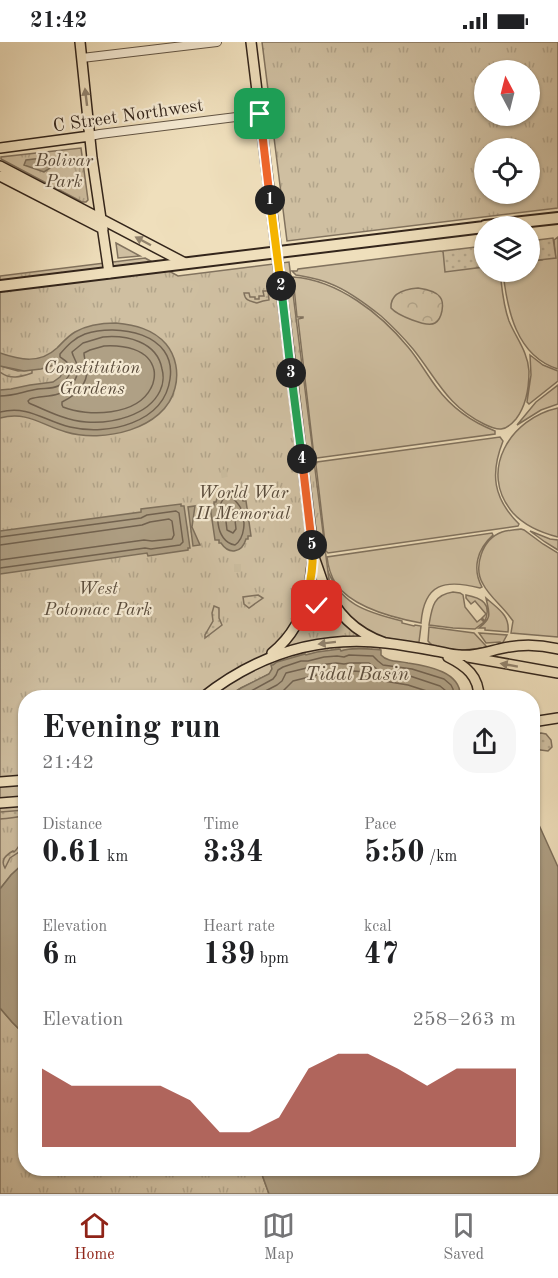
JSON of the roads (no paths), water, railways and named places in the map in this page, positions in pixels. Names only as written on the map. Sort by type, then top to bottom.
[{"type":"highway","points":[[540,220],[558,218]]},
{"type":"highway","points":[[0,286],[474,227]]},
{"type":"main road","points":[[80,42],[92,158],[109,273]]},
{"type":"main road","points":[[251,42],[314,557],[327,591],[350,623],[368,636],[386,643]]},
{"type":"main road","name":"C Street Northwest","points":[[0,148],[90,136]]},
{"type":"main road","points":[[0,166],[102,224]]},
{"type":"main road","points":[[0,176],[185,263]]},
{"type":"main road","points":[[213,690],[234,675],[263,660],[286,640],[300,617],[308,596],[314,557]]},
{"type":"main road","points":[[300,617],[309,609],[322,605],[340,611]]},
{"type":"main road","points":[[263,660],[293,650],[325,644],[386,643],[558,673]]},
{"type":"main road","points":[[460,656],[523,645],[558,649]]},
{"type":"main road","points":[[433,650],[470,671],[478,690]]},
{"type":"main road","points":[[540,721],[558,718]]},
{"type":"main road","points":[[540,723],[558,723]]},
{"type":"main road","points":[[0,782],[18,781]]},
{"type":"main road","points":[[0,803],[18,802]]},
{"type":"street","points":[[82,58],[217,42]]},
{"type":"street","name":"C Street Northwest","points":[[90,136],[260,114]]},
{"type":"water","points":[[51,157],[55,165],[44,172],[24,165],[26,160]]},
{"type":"water","points":[[105,323],[116,323],[149,331],[166,344],[172,354],[177,371],[175,388],[169,402],[159,414],[130,430],[97,436],[66,432],[19,416],[0,418],[0,390],[53,382],[64,370],[63,366],[57,364],[24,371],[0,366],[0,353],[22,359],[44,357],[70,335],[80,330]]},
{"type":"water","points":[[226,490],[234,491],[240,499],[246,501],[251,536],[248,536],[242,547],[235,551],[224,547],[219,540],[215,540],[210,506],[216,502],[218,494]]},
{"type":"water","points":[[181,504],[184,506],[190,548],[188,550],[148,556],[147,553],[0,574],[0,531],[141,512],[141,509]]},
{"type":"water","points":[[195,506],[192,527],[200,545],[193,546],[188,507]]},
{"type":"water","name":"Tidal Basin","points":[[340,649],[341,651],[381,650],[381,655],[386,659],[434,668],[450,676],[459,690],[238,690],[269,674],[272,669],[271,665],[277,662]]},
{"type":"water","points":[[540,828],[558,867],[558,1194],[269,1194],[263,1176],[540,1176]]},
{"type":"water","points":[[18,868],[18,1028],[0,1008],[0,889]]},
{"type":"tunnel","points":[[221,474],[227,473]]},
{"type":"tunnel","points":[[234,568],[241,568]]},
{"type":"park label","name":"Bolivar Park","points":[[64,170]]},
{"type":"park label","name":"Constitution Gardens","points":[[92,377]]},
{"type":"park label","name":"World War II Memorial","points":[[243,502]]},
{"type":"park label","name":"West Potomac Park","points":[[98,598]]}]
